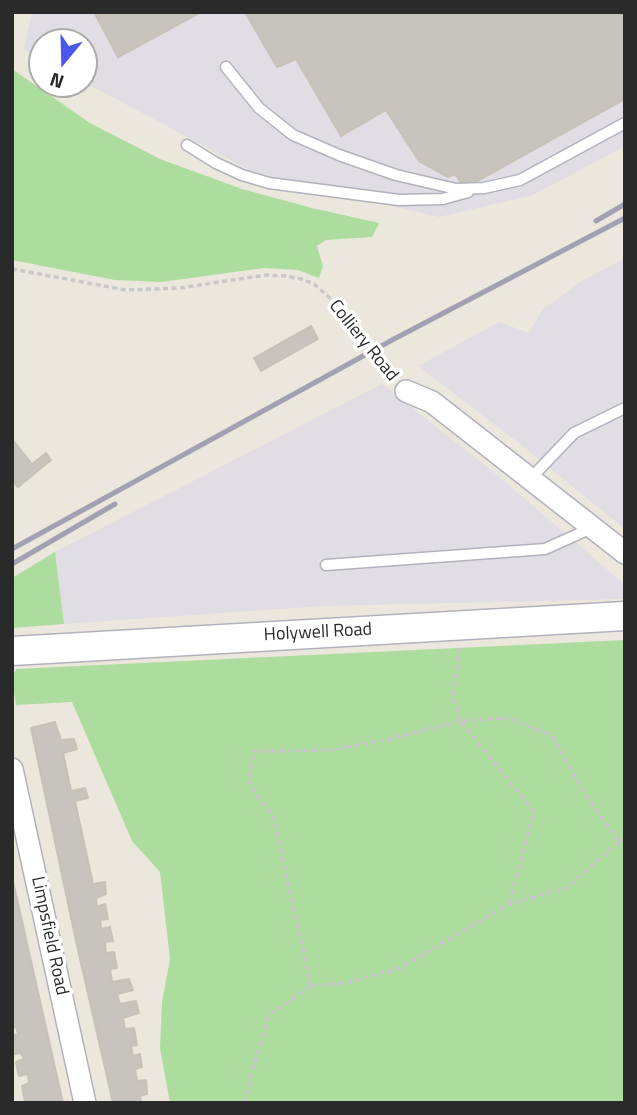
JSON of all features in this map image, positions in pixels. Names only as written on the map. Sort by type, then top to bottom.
[{"type":"main road","name":"Holywell Road","points":[[12,651],[625,616]]},
{"type":"street","name":"Colliery Road","points":[[406,391],[432,402],[625,552]]},
{"type":"street","name":"Limpsfield Road","points":[[12,769],[85,1103]]},
{"type":"lane","points":[[226,67],[259,108],[293,135],[396,175],[456,189],[484,188]]},
{"type":"lane","points":[[187,145],[216,163],[269,183],[398,200],[426,201],[520,180],[625,122]]},
{"type":"lane","points":[[531,478],[574,433],[625,408]]},
{"type":"lane","points":[[326,565],[545,549],[594,527]]},
{"type":"path","name":"Colliery Road","points":[[12,269],[126,290],[180,288],[265,275],[301,279],[314,284],[339,306],[406,391]]},
{"type":"path","points":[[462,625],[453,696],[460,721],[534,812],[509,904]]},
{"type":"path","points":[[311,986],[273,817],[247,782],[254,751],[332,750],[389,740],[460,721],[509,718],[551,735],[586,795],[619,842]]},
{"type":"path","points":[[244,1103],[269,1014],[311,986],[345,983],[400,968],[509,904],[566,888],[625,839]]},
{"type":"shaded area","points":[[32,12],[625,12],[625,146],[533,195],[439,217],[257,174],[98,89],[98,28],[29,28]]},
{"type":"shaded area","points":[[28,30],[28,51],[24,49]]},
{"type":"shaded area","points":[[625,258],[625,529],[418,366],[499,322],[529,333],[542,310],[580,282]]},
{"type":"shaded area","points":[[382,384],[497,475],[624,584],[625,599],[323,606],[64,624],[55,552]]},
{"type":"green space","points":[[12,69],[28,80],[28,98],[54,98],[90,123],[160,159],[242,189],[379,223],[372,237],[326,240],[317,246],[323,266],[319,278],[298,270],[264,268],[161,282],[115,280],[12,260]]},
{"type":"green space","points":[[55,552],[64,624],[12,628],[12,578]]},
{"type":"green space","points":[[625,640],[625,1103],[170,1103],[160,1048],[162,1002],[170,959],[160,872],[132,841],[72,702],[16,705],[12,678],[16,669]]},
{"type":"building","points":[[94,12],[201,12],[118,57]]},
{"type":"building","points":[[245,12],[625,12],[625,99],[465,188],[455,174],[448,177],[419,161],[386,110],[341,136],[296,59],[277,67]]},
{"type":"building","points":[[311,326],[318,339],[261,371],[254,358]]},
{"type":"building","points":[[12,439],[32,464],[46,453],[51,460],[18,487],[12,481]]},
{"type":"building","points":[[55,722],[61,740],[74,739],[77,749],[63,753],[71,791],[85,788],[88,798],[75,801],[93,884],[105,882],[106,894],[96,898],[97,907],[105,904],[108,919],[100,920],[101,929],[110,927],[113,941],[105,942],[106,953],[114,952],[117,968],[110,969],[112,982],[129,979],[133,990],[117,994],[120,1004],[136,1001],[139,1013],[123,1018],[125,1029],[134,1028],[137,1045],[131,1046],[133,1056],[140,1054],[142,1067],[135,1069],[137,1081],[146,1080],[147,1094],[140,1096],[141,1103],[113,1103],[76,941],[31,728]]},
{"type":"building","points":[[12,877],[63,1103],[33,1103],[33,1099],[25,1102],[22,1086],[29,1083],[28,1074],[19,1076],[16,1062],[24,1059],[21,1053],[15,1054],[12,1043],[12,1036],[18,1034],[16,1027],[12,1027]]},
{"type":"railway","points":[[596,221],[625,204]]},
{"type":"railway","points":[[12,549],[394,339],[625,218]]},
{"type":"railway","points":[[12,564],[115,504]]}]
